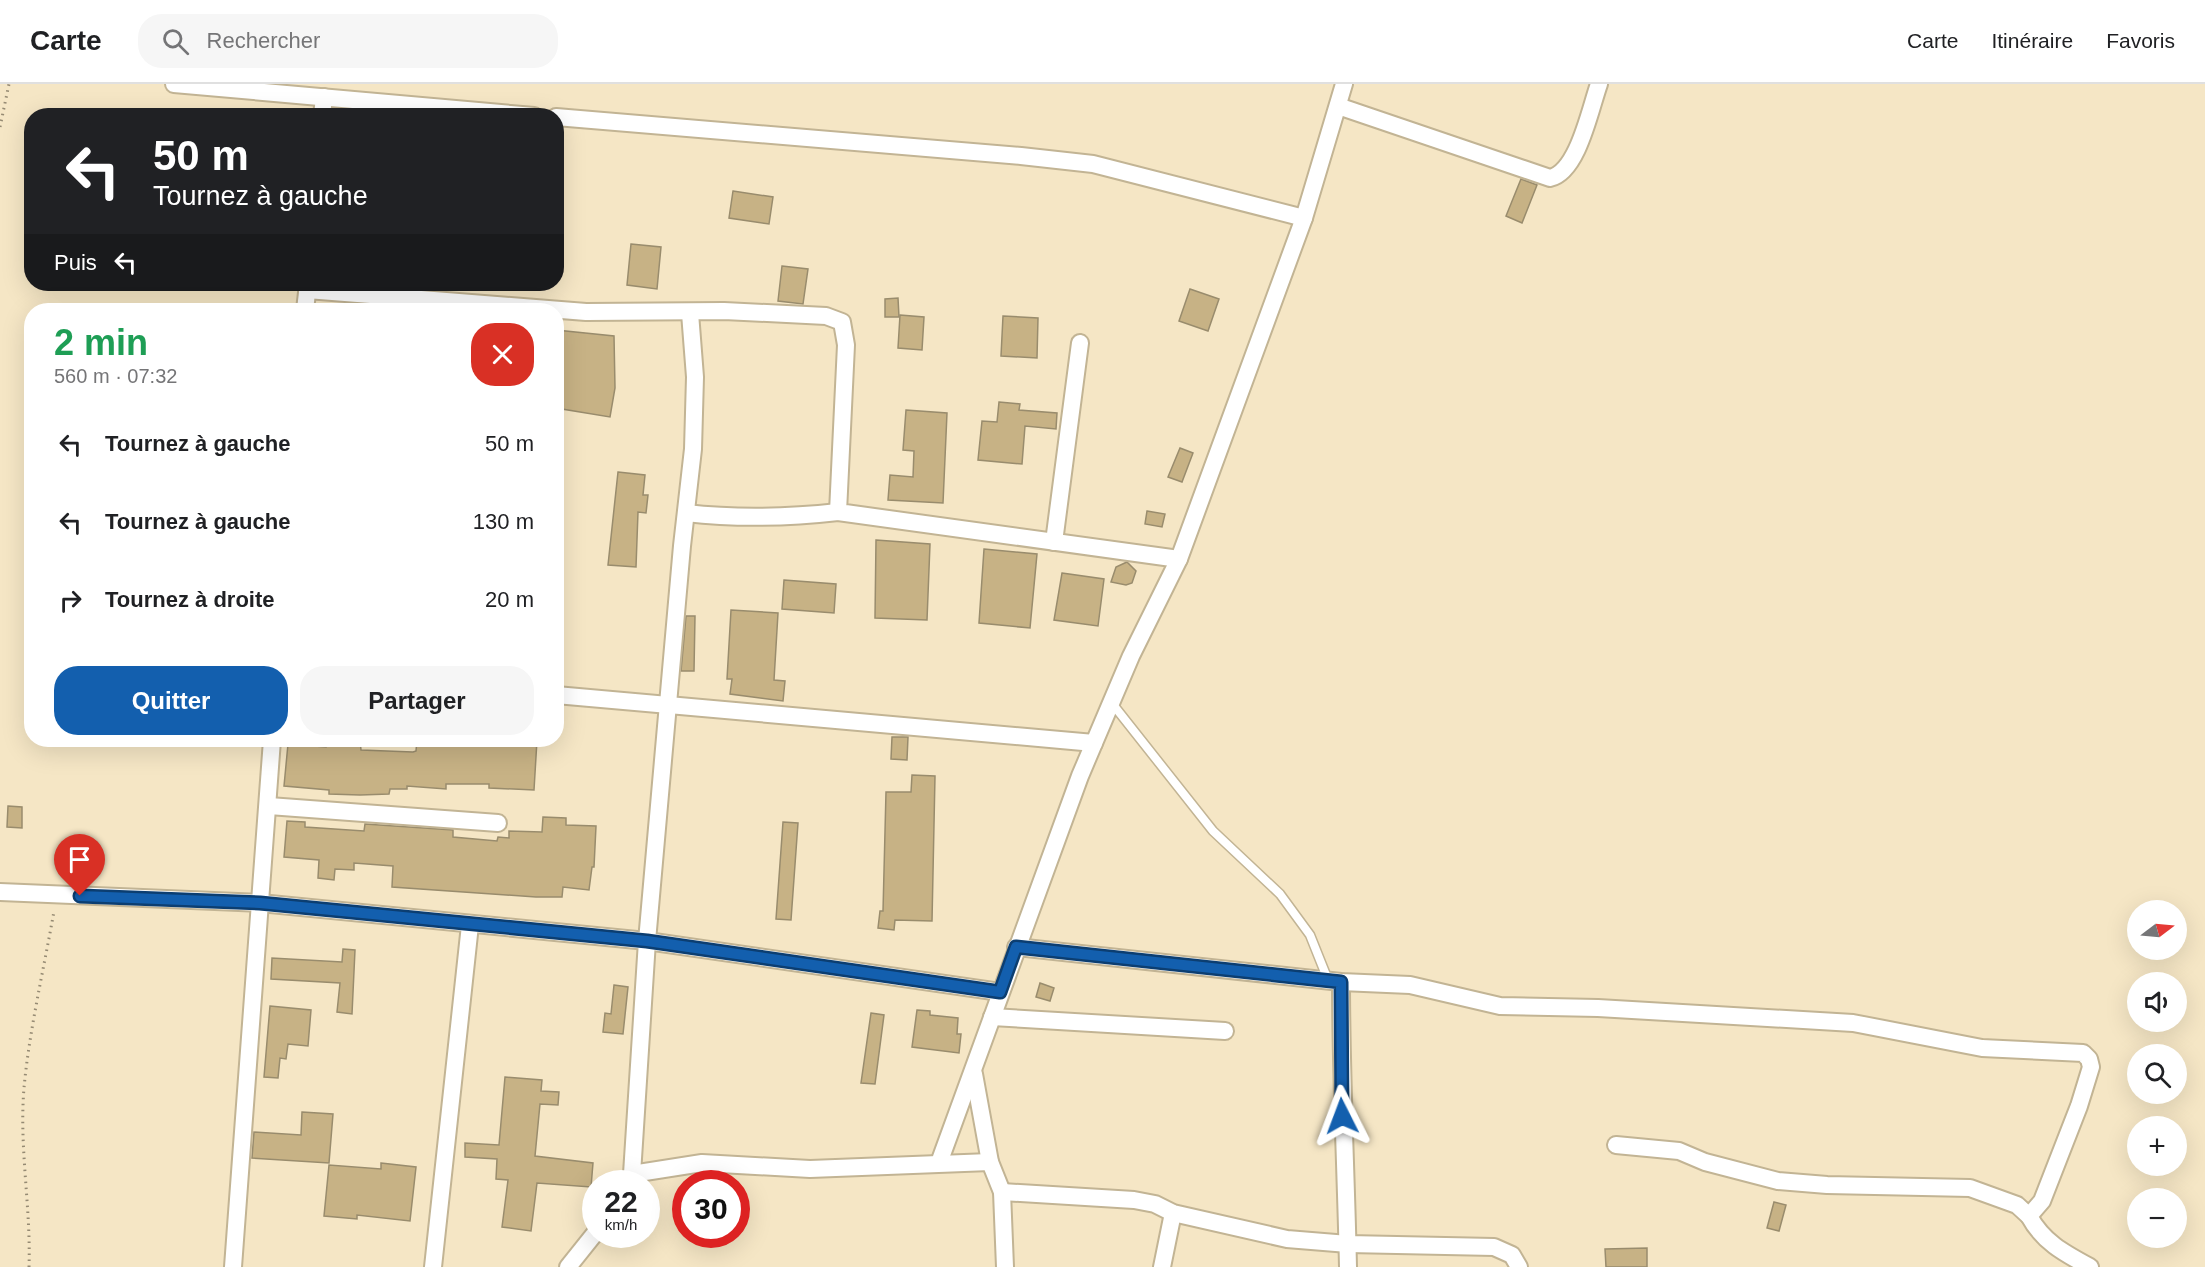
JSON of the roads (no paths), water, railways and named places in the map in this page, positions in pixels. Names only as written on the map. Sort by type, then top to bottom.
[{"type":"street","points":[[174,84],[446,108]]},
{"type":"street","points":[[939,1163],[974,1073],[1016,947],[1094,743],[1179,559],[1304,218],[1344,84]]},
{"type":"street","points":[[1338,106],[1550,178],[1564,172],[1574,158],[1599,84]]},
{"type":"street","points":[[323,108],[324,97]]},
{"type":"street","points":[[564,118],[1093,164],[1304,218]]},
{"type":"street","points":[[352,291],[486,303]]},
{"type":"street","points":[[564,310],[690,313],[724,311],[826,316],[842,322],[846,345],[838,512]]},
{"type":"street","points":[[631,1170],[647,941],[693,449],[695,387],[690,313]]},
{"type":"street","points":[[1054,542],[1080,342]]},
{"type":"street","points":[[686,513],[777,519],[838,512],[1179,559]]},
{"type":"street","points":[[564,696],[1094,743]]},
{"type":"street","points":[[233,1267],[273,747]]},
{"type":"street","points":[[269,806],[498,823]]},
{"type":"street","points":[[0,892],[260,903],[647,941],[1000,992]]},
{"type":"street","points":[[433,1267],[470,925]]},
{"type":"street","points":[[1016,947],[1334,981],[1410,985],[1500,1006],[1598,1008],[1852,1023],[1982,1048],[2083,1053],[2091,1067],[2079,1106],[2042,1201],[2029,1216]]},
{"type":"street","points":[[1334,981],[1348,1267]]},
{"type":"street","points":[[992,1017],[1225,1031]]},
{"type":"street","points":[[974,1073],[990,1162],[1002,1192],[1005,1267]]},
{"type":"street","points":[[1616,1145],[1679,1151],[1705,1162],[1778,1181],[1827,1185],[1970,1188],[2017,1205],[2029,1216],[2037,1231],[2058,1250],[2090,1267]]},
{"type":"street","points":[[660,1172],[702,1162],[810,1169],[990,1162]]},
{"type":"street","points":[[1002,1192],[1134,1200],[1155,1204],[1173,1213],[1287,1239],[1348,1244],[1494,1247],[1512,1255],[1519,1267]]},
{"type":"street","points":[[1162,1267],[1173,1213]]},
{"type":"street","points":[[568,1267],[583,1248]]},
{"type":"lane","points":[[1111,702],[1213,831],[1280,894],[1310,935],[1334,981]]}]
